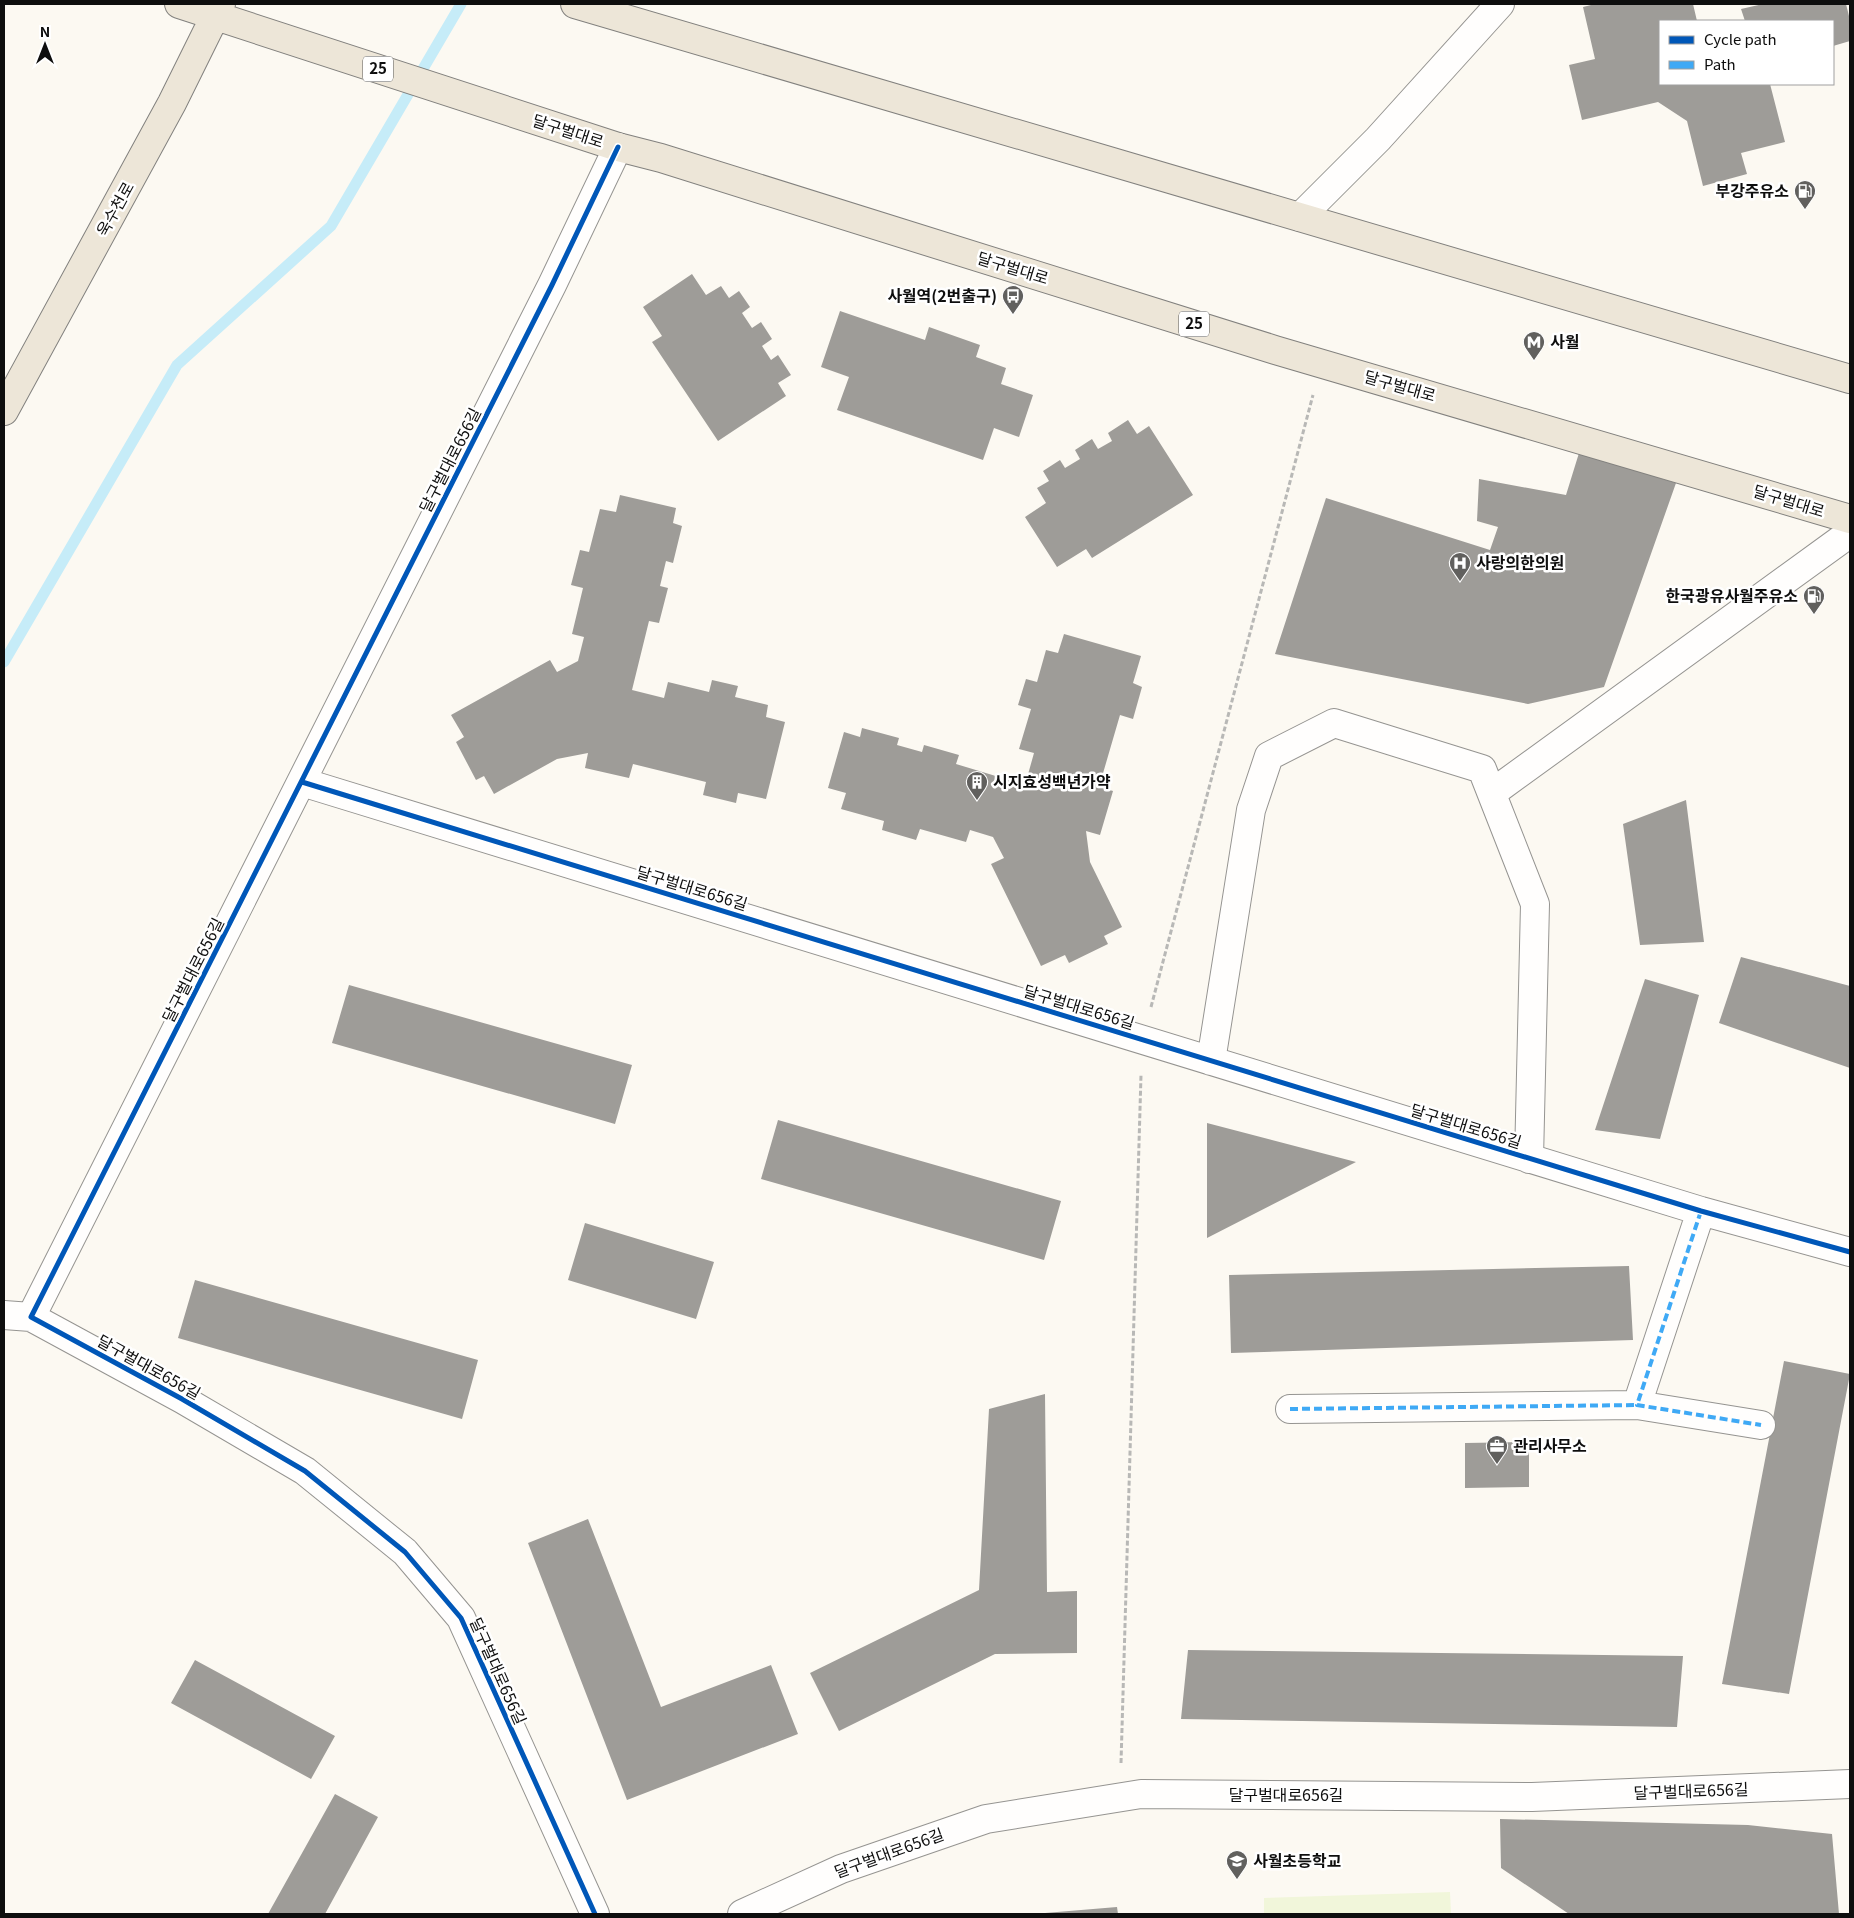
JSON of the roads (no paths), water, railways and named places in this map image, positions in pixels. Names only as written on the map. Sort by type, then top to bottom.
[{"type":"main road","name":"달구벌대로","points":[[179,4],[218,10],[540,122],[1275,350],[1850,519]]},
{"type":"main road","points":[[580,6],[1850,379]]},
{"type":"main road","name":"욱수천로","points":[[4,411],[172,103],[218,10]]},
{"type":"street","points":[[1300,217],[1378,139],[1500,4]]},
{"type":"street","name":"달구벌대로656길","points":[[595,1914],[460,1618],[405,1552],[305,1471],[182,1400],[31,1317],[548,294],[618,147]]},
{"type":"street","points":[[1492,793],[1850,533]]},
{"type":"street","points":[[1211,1061],[1251,810],[1269,756],[1334,723],[1482,769],[1535,904],[1529,1159]]},
{"type":"street","name":"달구벌대로656길","points":[[302,782],[1700,1211],[1850,1252]]},
{"type":"street","points":[[1637,1405],[1700,1211]]},
{"type":"street","points":[[4,1315],[31,1317]]},
{"type":"street","points":[[1290,1409],[1637,1405],[1762,1425]]},
{"type":"street","name":"달구벌대로656길","points":[[742,1914],[841,1869],[986,1818],[1141,1794],[1532,1797],[1850,1784]]},
{"type":"waterway","points":[[4,662],[177,365],[331,226],[461,4]]},
{"type":"place","name":"부강주유소","points":[[1805,210]]},
{"type":"place","name":"사월역(2번출구)","points":[[1013,315]]},
{"type":"place","name":"사월","points":[[1534,361]]},
{"type":"place","name":"사랑의한의원","points":[[1460,582]]},
{"type":"place","name":"한국광유사월주유소","points":[[1814,615]]},
{"type":"place","name":"시지효성백년가약","points":[[977,801]]},
{"type":"place","name":"관리사무소","points":[[1497,1465]]},
{"type":"place","name":"사월초등학교","points":[[1237,1880]]}]
